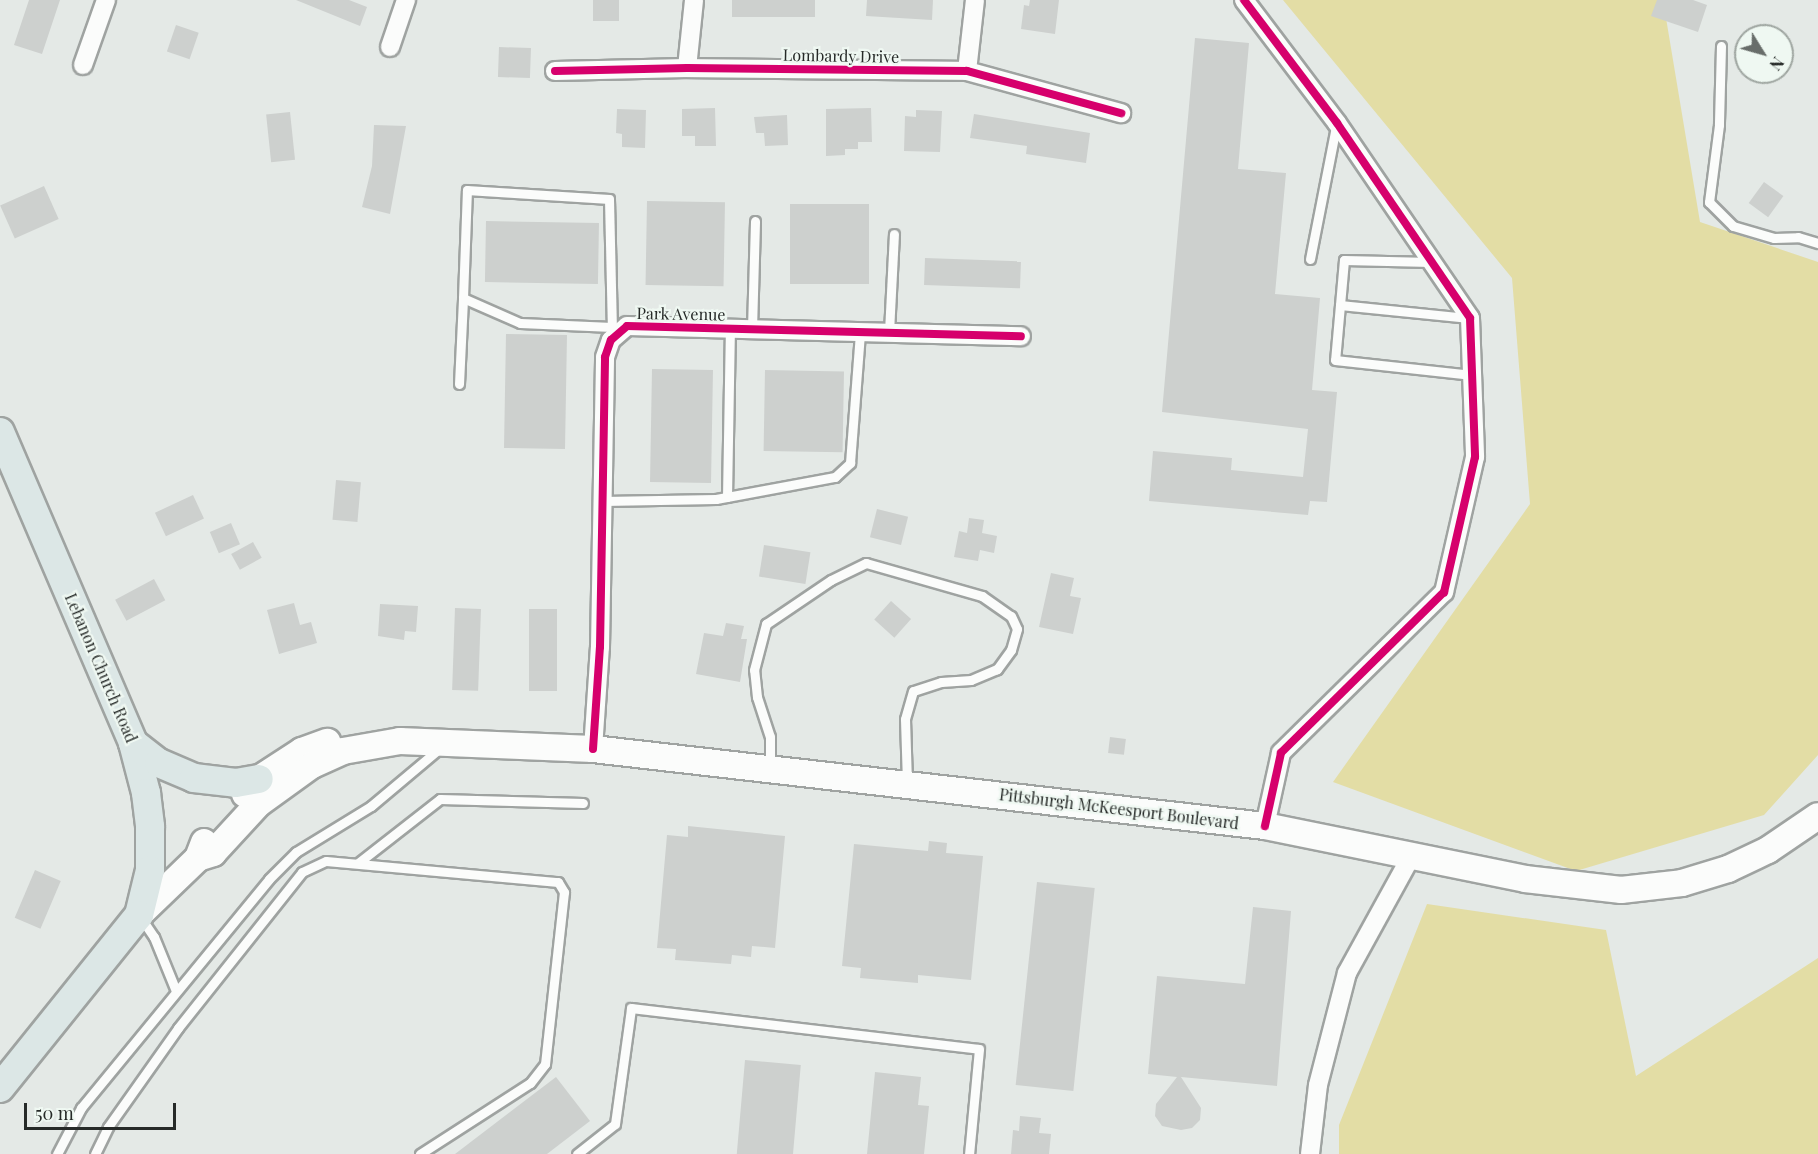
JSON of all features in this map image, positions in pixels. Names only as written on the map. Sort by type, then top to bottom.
[{"type":"main road","name":"Lebanon Church Road","points":[[0,432],[133,743],[146,793],[150,827],[150,870],[139,915]]},
{"type":"main road","name":"Pittsburgh McKeesport Boulevard","points":[[198,858],[204,840],[259,779],[302,751],[341,736],[376,732],[400,741]]},
{"type":"main road","name":"Pittsburgh McKeesport Boulevard","points":[[0,1088],[139,915],[198,858],[213,853],[258,804],[312,765],[343,751],[400,741],[593,749],[1265,826],[1526,879],[1621,890],[1682,883],[1728,869],[1768,850],[1818,816]]},
{"type":"main road","points":[[133,743],[159,763],[194,778],[236,783],[259,779]]},
{"type":"street","points":[[83,65],[106,0]]},
{"type":"street","points":[[390,47],[406,0]]},
{"type":"street","points":[[687,68],[694,0]]},
{"type":"street","points":[[967,71],[975,0]]},
{"type":"street","points":[[1244,0],[1337,123],[1470,318],[1472,375],[1474,457],[1444,592],[1281,753],[1265,826]]},
{"type":"street","name":"Lombardy Drive","points":[[555,71],[687,68],[967,71],[1121,113]]},
{"type":"street","name":"Park Avenue","points":[[611,333],[627,326],[1021,336]]},
{"type":"street","points":[[593,749],[603,501],[605,357],[611,333]]},
{"type":"street","points":[[1310,1154],[1318,1084],[1347,973],[1412,855]]},
{"type":"lane","points":[[1721,46],[1719,125],[1709,202],[1733,225],[1774,238],[1798,237],[1818,243]]},
{"type":"lane","points":[[1310,259],[1337,123]]},
{"type":"lane","points":[[459,384],[467,190],[609,199],[611,333],[520,323],[464,298]]},
{"type":"lane","points":[[752,329],[755,221]]},
{"type":"lane","points":[[889,333],[894,234]]},
{"type":"lane","points":[[1431,262],[1344,260],[1335,360],[1472,375]]},
{"type":"lane","points":[[1340,304],[1470,318]]},
{"type":"lane","points":[[727,497],[730,329]]},
{"type":"lane","points":[[603,501],[727,497],[835,477],[850,463],[860,332]]},
{"type":"lane","points":[[770,769],[770,737],[757,697],[754,670],[766,624],[831,580],[866,563],[982,596],[1011,616],[1017,628],[1011,650],[997,669],[971,680],[941,682],[912,691],[905,719],[907,784]]},
{"type":"lane","points":[[57,1154],[81,1108],[268,879],[296,852],[371,806],[446,743]]},
{"type":"lane","points":[[358,863],[440,799],[584,803]]},
{"type":"lane","points":[[95,1154],[108,1127],[178,1028],[302,872],[326,861],[558,882],[564,892],[545,1065],[530,1083],[420,1154]]},
{"type":"lane","points":[[139,915],[154,937],[176,991]]},
{"type":"lane","points":[[577,1154],[615,1125],[631,1008],[979,1049],[969,1154]]},
{"type":"shaded area","points":[[1283,0],[1663,0],[1700,222],[1818,262],[1818,755],[1764,815],[1576,871],[1333,782],[1530,504],[1512,278]]},
{"type":"shaded area","points":[[1427,904],[1606,930],[1636,1076],[1818,958],[1818,1154],[1339,1154],[1339,1125]]},
{"type":"building","points":[[29,0],[60,0],[42,54],[14,45]]},
{"type":"building","points":[[296,0],[349,0],[367,7],[360,26]]},
{"type":"building","points":[[593,0],[619,0],[619,21],[593,21]]},
{"type":"building","points":[[732,0],[815,0],[815,17],[732,17]]},
{"type":"building","points":[[867,0],[933,0],[932,20],[866,16]]},
{"type":"building","points":[[1030,0],[1059,0],[1055,34],[1021,29],[1024,5],[1029,6]]},
{"type":"building","points":[[1657,0],[1693,0],[1707,5],[1698,32],[1651,16]]},
{"type":"building","points":[[176,25],[199,33],[190,59],[167,51]]},
{"type":"building","points":[[1195,38],[1249,43],[1238,169],[1286,173],[1275,294],[1320,298],[1312,390],[1337,392],[1327,502],[1310,501],[1308,515],[1149,501],[1153,451],[1232,458],[1231,470],[1303,477],[1308,429],[1162,412]]},
{"type":"building","points":[[499,47],[531,48],[530,78],[498,77]]},
{"type":"building","points":[[715,108],[716,146],[695,146],[695,136],[682,136],[682,109]]},
{"type":"building","points":[[871,108],[872,142],[858,142],[858,149],[845,149],[845,155],[826,156],[826,109]]},
{"type":"building","points":[[617,109],[646,110],[645,148],[622,147],[622,134],[616,133]]},
{"type":"building","points":[[916,110],[942,111],[940,152],[904,151],[905,116],[916,117]]},
{"type":"building","points":[[290,112],[295,160],[271,162],[266,115]]},
{"type":"building","points":[[974,114],[1090,133],[1086,163],[1026,154],[1027,146],[970,138]]},
{"type":"building","points":[[787,115],[788,145],[765,146],[764,133],[756,133],[754,117]]},
{"type":"building","points":[[374,125],[406,126],[390,214],[362,207],[372,166]]},
{"type":"building","points":[[1764,182],[1783,196],[1768,217],[1749,203]]},
{"type":"building","points":[[44,186],[59,219],[15,238],[0,206]]},
{"type":"building","points":[[647,201],[725,202],[724,286],[646,285]]},
{"type":"building","points":[[790,204],[869,204],[869,284],[790,284]]},
{"type":"building","points":[[486,221],[599,223],[598,284],[485,282]]},
{"type":"building","points":[[925,258],[1021,261],[1020,288],[924,285]]},
{"type":"building","points":[[506,334],[567,335],[565,449],[504,448]]},
{"type":"building","points":[[652,369],[713,370],[711,483],[650,482]]},
{"type":"building","points":[[765,370],[844,371],[843,452],[764,451]]},
{"type":"building","points":[[336,480],[361,482],[357,522],[333,520]]},
{"type":"building","points":[[193,495],[204,519],[166,536],[155,513]]},
{"type":"building","points":[[877,509],[908,517],[901,545],[870,537]]},
{"type":"building","points":[[969,518],[984,520],[982,533],[997,536],[994,553],[980,550],[978,561],[954,557],[959,531],[967,533]]},
{"type":"building","points":[[231,523],[240,544],[219,553],[210,532]]},
{"type":"building","points":[[253,542],[262,558],[240,570],[231,554]]},
{"type":"building","points":[[764,545],[810,552],[805,584],[759,577]]},
{"type":"building","points":[[1051,573],[1074,578],[1070,596],[1081,598],[1073,634],[1039,627]]},
{"type":"building","points":[[154,579],[165,600],[126,621],[115,600]]},
{"type":"building","points":[[891,601],[911,619],[894,638],[874,620]]},
{"type":"building","points":[[294,603],[300,625],[311,622],[317,643],[279,654],[267,610]]},
{"type":"building","points":[[380,604],[418,606],[416,632],[405,631],[404,640],[378,636]]},
{"type":"building","points":[[455,608],[481,609],[478,691],[452,690]]},
{"type":"building","points":[[529,609],[557,609],[557,691],[529,691]]},
{"type":"building","points":[[726,623],[744,626],[741,639],[747,639],[740,682],[696,674],[704,633],[723,636]]},
{"type":"building","points":[[1110,737],[1126,739],[1124,755],[1108,753]]},
{"type":"building","points":[[688,826],[785,836],[775,948],[752,946],[751,957],[732,955],[731,964],[675,960],[676,949],[657,948],[667,835],[688,837]]},
{"type":"building","points":[[929,841],[947,843],[946,853],[983,856],[971,980],[918,975],[918,983],[860,978],[861,968],[842,966],[854,844],[928,851]]},
{"type":"building","points":[[35,870],[61,881],[40,929],[15,918]]},
{"type":"building","points":[[1037,882],[1095,888],[1073,1091],[1016,1085]]},
{"type":"building","points":[[1253,907],[1291,911],[1277,1086],[1181,1077],[1201,1108],[1200,1120],[1192,1128],[1181,1130],[1162,1126],[1155,1116],[1156,1104],[1177,1077],[1148,1074],[1157,976],[1245,984]]},
{"type":"building","points":[[745,1060],[801,1065],[793,1154],[737,1154]]},
{"type":"building","points":[[875,1072],[921,1077],[918,1105],[929,1106],[924,1154],[867,1154]]},
{"type":"building","points":[[556,1077],[590,1121],[547,1154],[455,1154]]},
{"type":"building","points":[[1020,1116],[1041,1118],[1039,1133],[1051,1134],[1049,1154],[1011,1154],[1013,1130],[1019,1131]]},
{"type":"cycle path","points":[[1244,0],[1337,123],[1470,318],[1475,457],[1444,592],[1281,753],[1265,826]]},
{"type":"cycle path","points":[[555,71],[687,68],[967,71],[1121,113]]},
{"type":"cycle path","points":[[593,749],[600,647],[605,357],[611,340],[627,326],[1021,336]]}]
